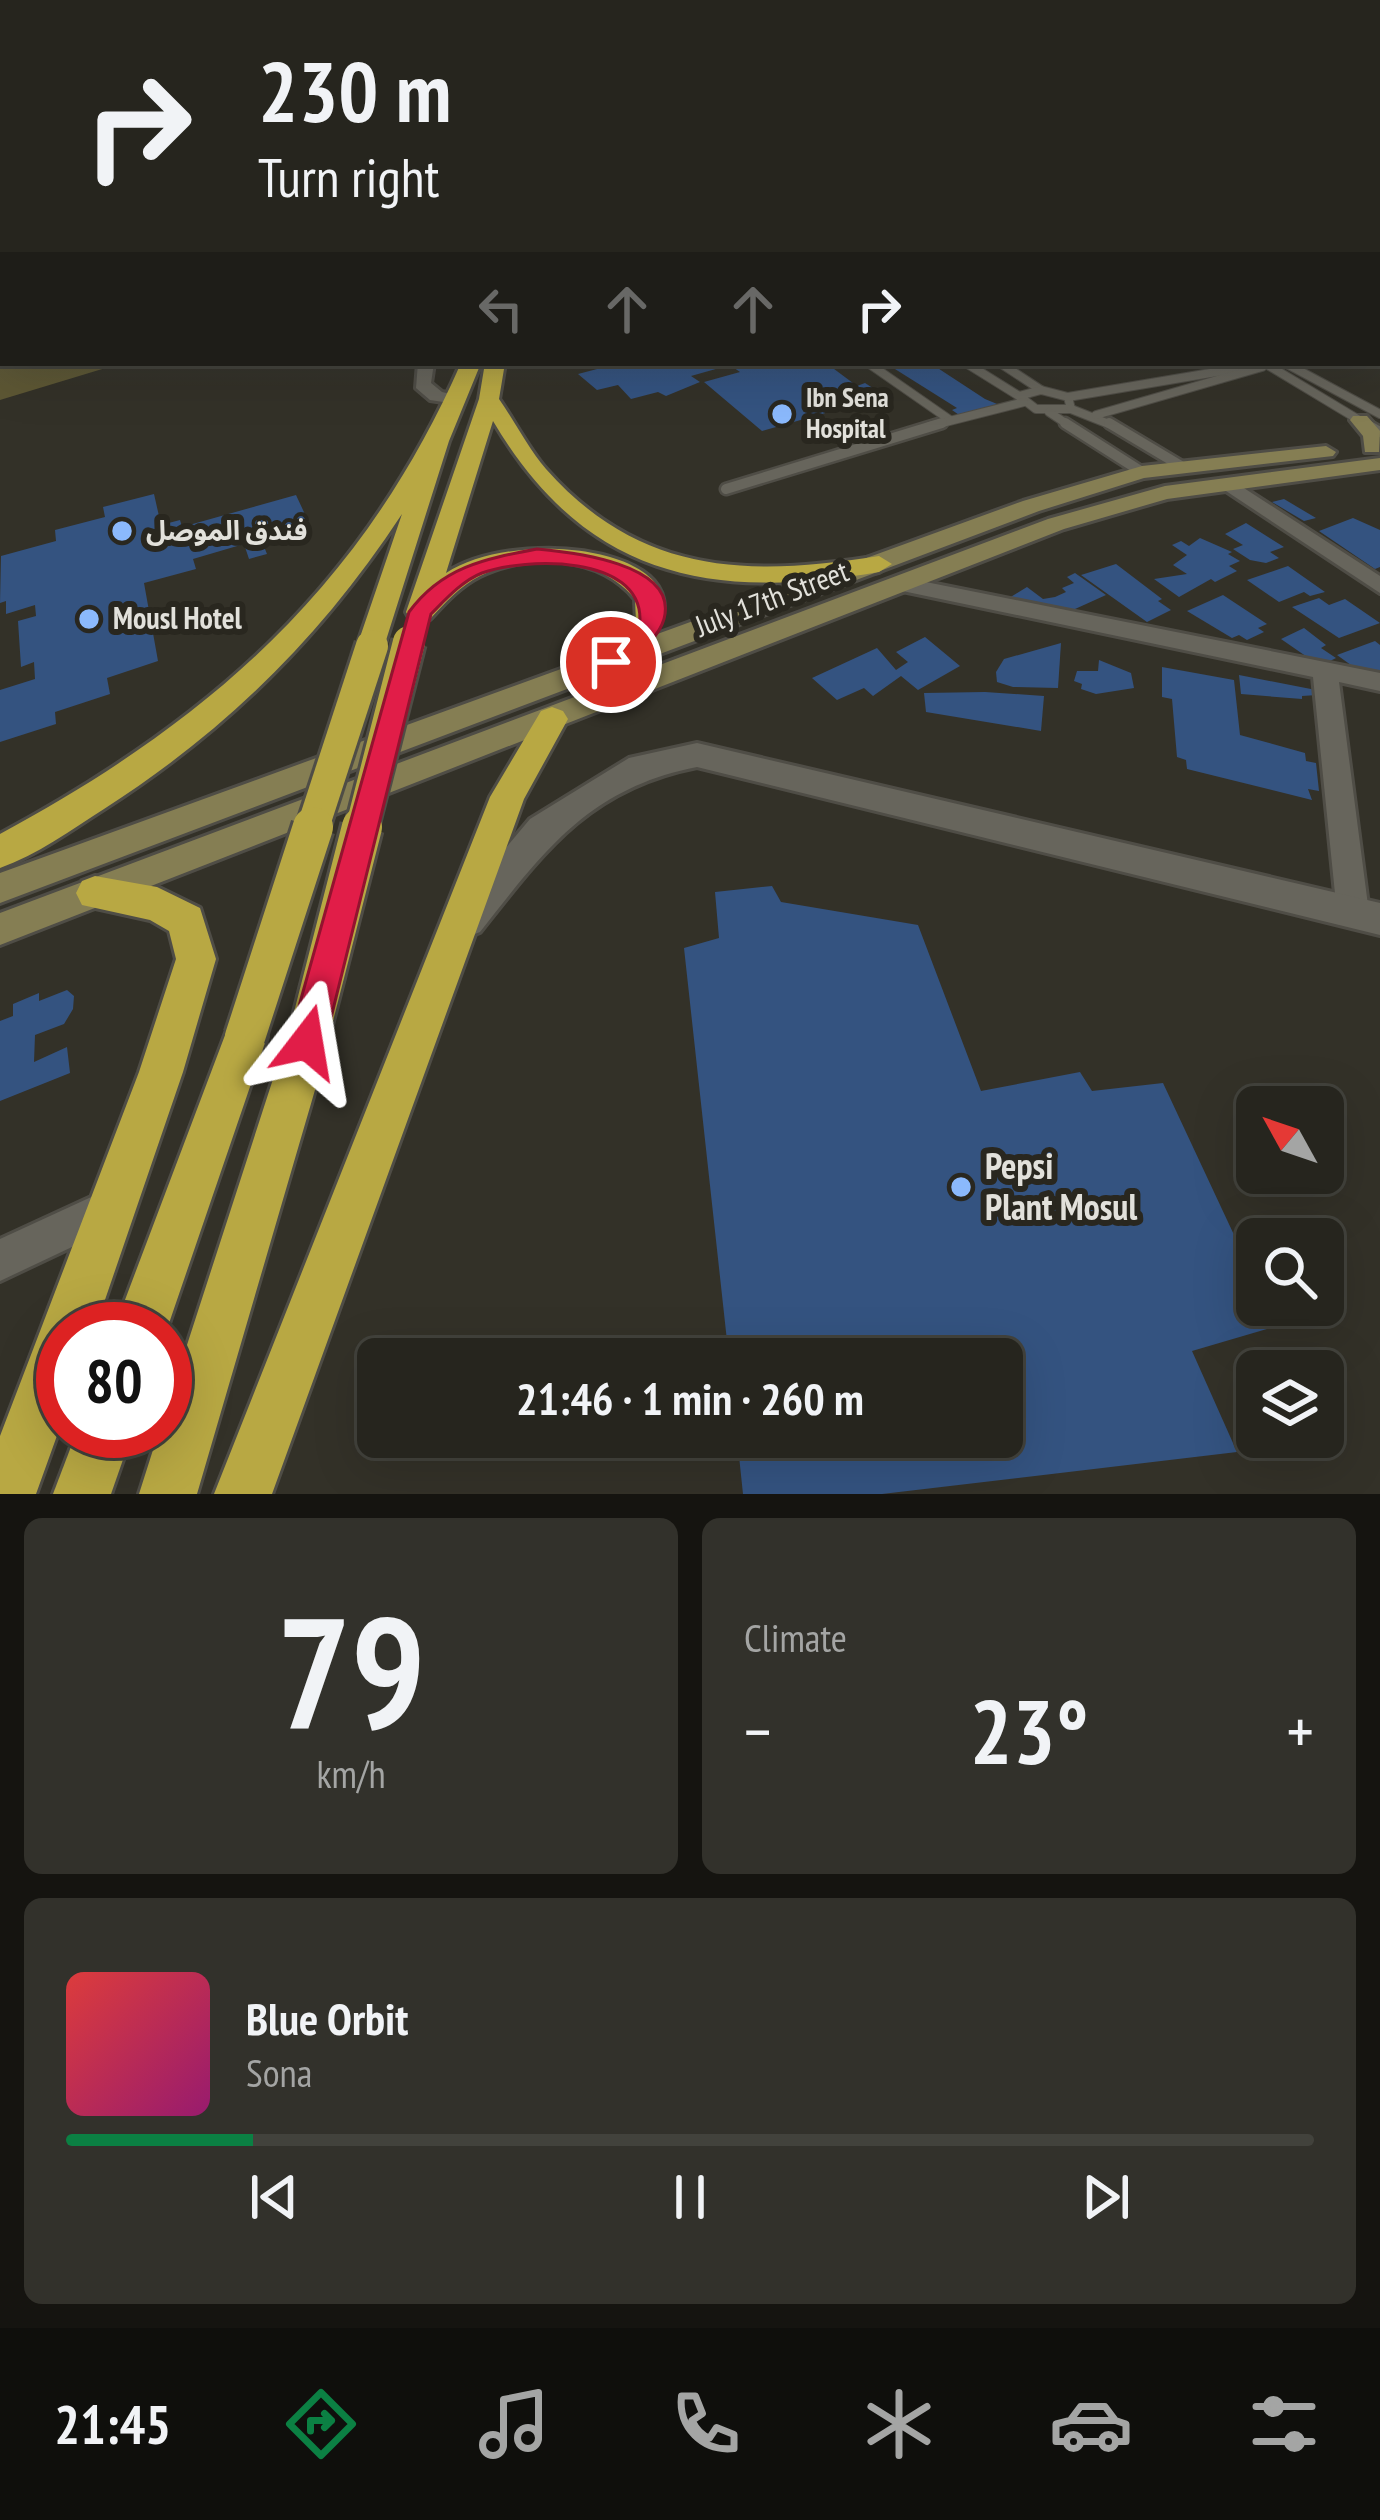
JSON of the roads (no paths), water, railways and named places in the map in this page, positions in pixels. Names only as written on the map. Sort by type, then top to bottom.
[{"type":"highway","points":[[151,1302],[245,1037],[438,441],[470,366]]},
{"type":"highway","points":[[169,1494],[307,1042],[415,627],[489,399],[494,366]]},
{"type":"highway","points":[[489,399],[539,475],[608,536],[667,562],[695,572],[778,580],[879,564]]},
{"type":"highway","points":[[0,851],[124,778],[208,718],[268,665],[341,582],[438,441]]},
{"type":"highway","points":[[415,627],[448,584],[474,568],[537,555],[600,563],[638,583],[652,602],[652,619],[640,637],[611,662]]},
{"type":"highway","points":[[243,1494],[507,797],[552,719]]},
{"type":"highway","points":[[78,1302],[196,959],[186,920],[157,904],[95,893]]},
{"type":"highway","points":[[8,1494],[36,1417]]},
{"type":"highway","points":[[82,1494],[95,1458]]},
{"type":"main road","points":[[1370,417],[1378,448]]},
{"type":"main road","name":"July 17th Street","points":[[0,888],[1031,506],[1142,472],[1378,448]]},
{"type":"main road","name":"July 17th Street","points":[[0,928],[1056,524],[1165,493],[1230,485],[1378,448]]},
{"type":"main road","points":[[1031,506],[1056,524]]},
{"type":"street","points":[[425,366],[422,385],[457,401]]},
{"type":"street","points":[[1230,485],[1380,586]]},
{"type":"street","points":[[901,584],[1380,682]]},
{"type":"street","points":[[449,944],[542,829],[640,766],[697,755],[1367,916],[1325,671]]},
{"type":"street","points":[[0,1260],[112,1207]]},
{"type":"lane","points":[[872,366],[950,420]]},
{"type":"lane","points":[[971,366],[1142,472]]},
{"type":"lane","points":[[1004,366],[1181,466]]},
{"type":"lane","points":[[1049,412],[1181,377],[1249,366]]},
{"type":"lane","points":[[1096,415],[1263,366]]},
{"type":"lane","points":[[1274,366],[1370,417]]},
{"type":"lane","points":[[1290,366],[1370,417]]},
{"type":"lane","points":[[1181,377],[1198,387]]},
{"type":"lane","points":[[726,489],[1040,390]]},
{"type":"place","name":"Ibn Sena Hospital","points":[[782,414]]},
{"type":"place","name":"فندق الموصل","points":[[122,531]]},
{"type":"place","name":"Mousl Hotel","points":[[89,619]]},
{"type":"place","name":"Pepsi Plant Mosul","points":[[961,1187]]}]
